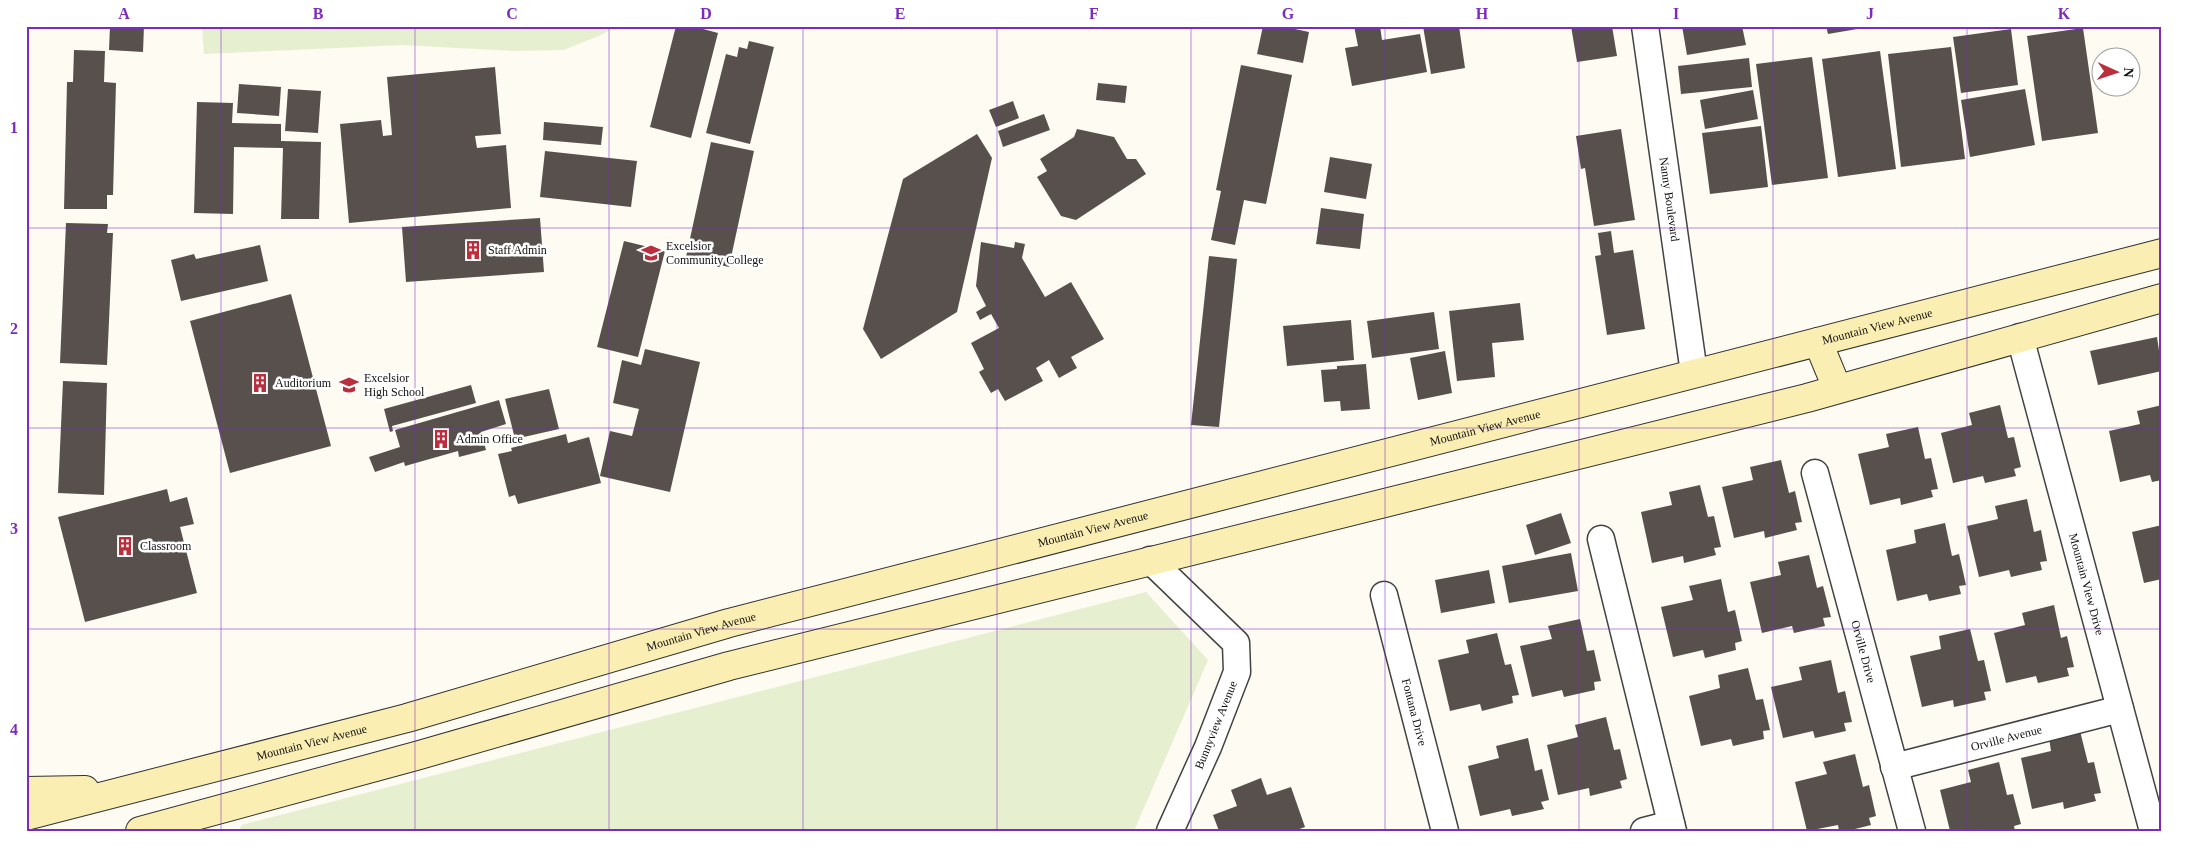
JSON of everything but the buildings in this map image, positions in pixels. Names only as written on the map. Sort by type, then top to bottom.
[{"type":"main road","name":"Mountain View Avenue","points":[[26,816],[407,718],[748,618],[2162,253]]},
{"type":"main road","points":[[140,831],[416,756],[729,666],[1679,428],[1806,398],[2162,298]]},
{"type":"main road","points":[[1818,342],[1837,388]]},
{"type":"main road","points":[[26,791],[128,790]]},
{"type":"street","name":"Nanny Boulevard","points":[[1645,26],[1694,373]]},
{"type":"street","name":"Mountain View Drive","points":[[2020,337],[2153,831]]},
{"type":"street","name":"Orville Drive","points":[[1815,474],[1912,831]]},
{"type":"street","points":[[1601,539],[1672,827],[1644,831]]},
{"type":"street","name":"Bunnyview Avenue","points":[[1150,560],[1236,643],[1237,672],[1208,747],[1170,831]]},
{"type":"street","name":"Fontana Drive","points":[[1384,595],[1445,831]]},
{"type":"street","name":"Orville Avenue","points":[[1894,768],[2120,709]]},
{"type":"green space","points":[[202,26],[617,26],[599,36],[563,50],[514,51],[402,45],[204,54]]},
{"type":"green space","points":[[1146,592],[1208,660],[1134,831],[240,831],[241,825]]},
{"type":"place","name":"Staff Admin","points":[[473,250]]},
{"type":"place","name":"Excelsior Community College","points":[[651,253]]},
{"type":"place","name":"Auditorium","points":[[260,383]]},
{"type":"place","name":"Excelsior High School","points":[[349,385]]},
{"type":"place","name":"Admin Office","points":[[441,439]]},
{"type":"place","name":"Classroom","points":[[125,546]]}]
